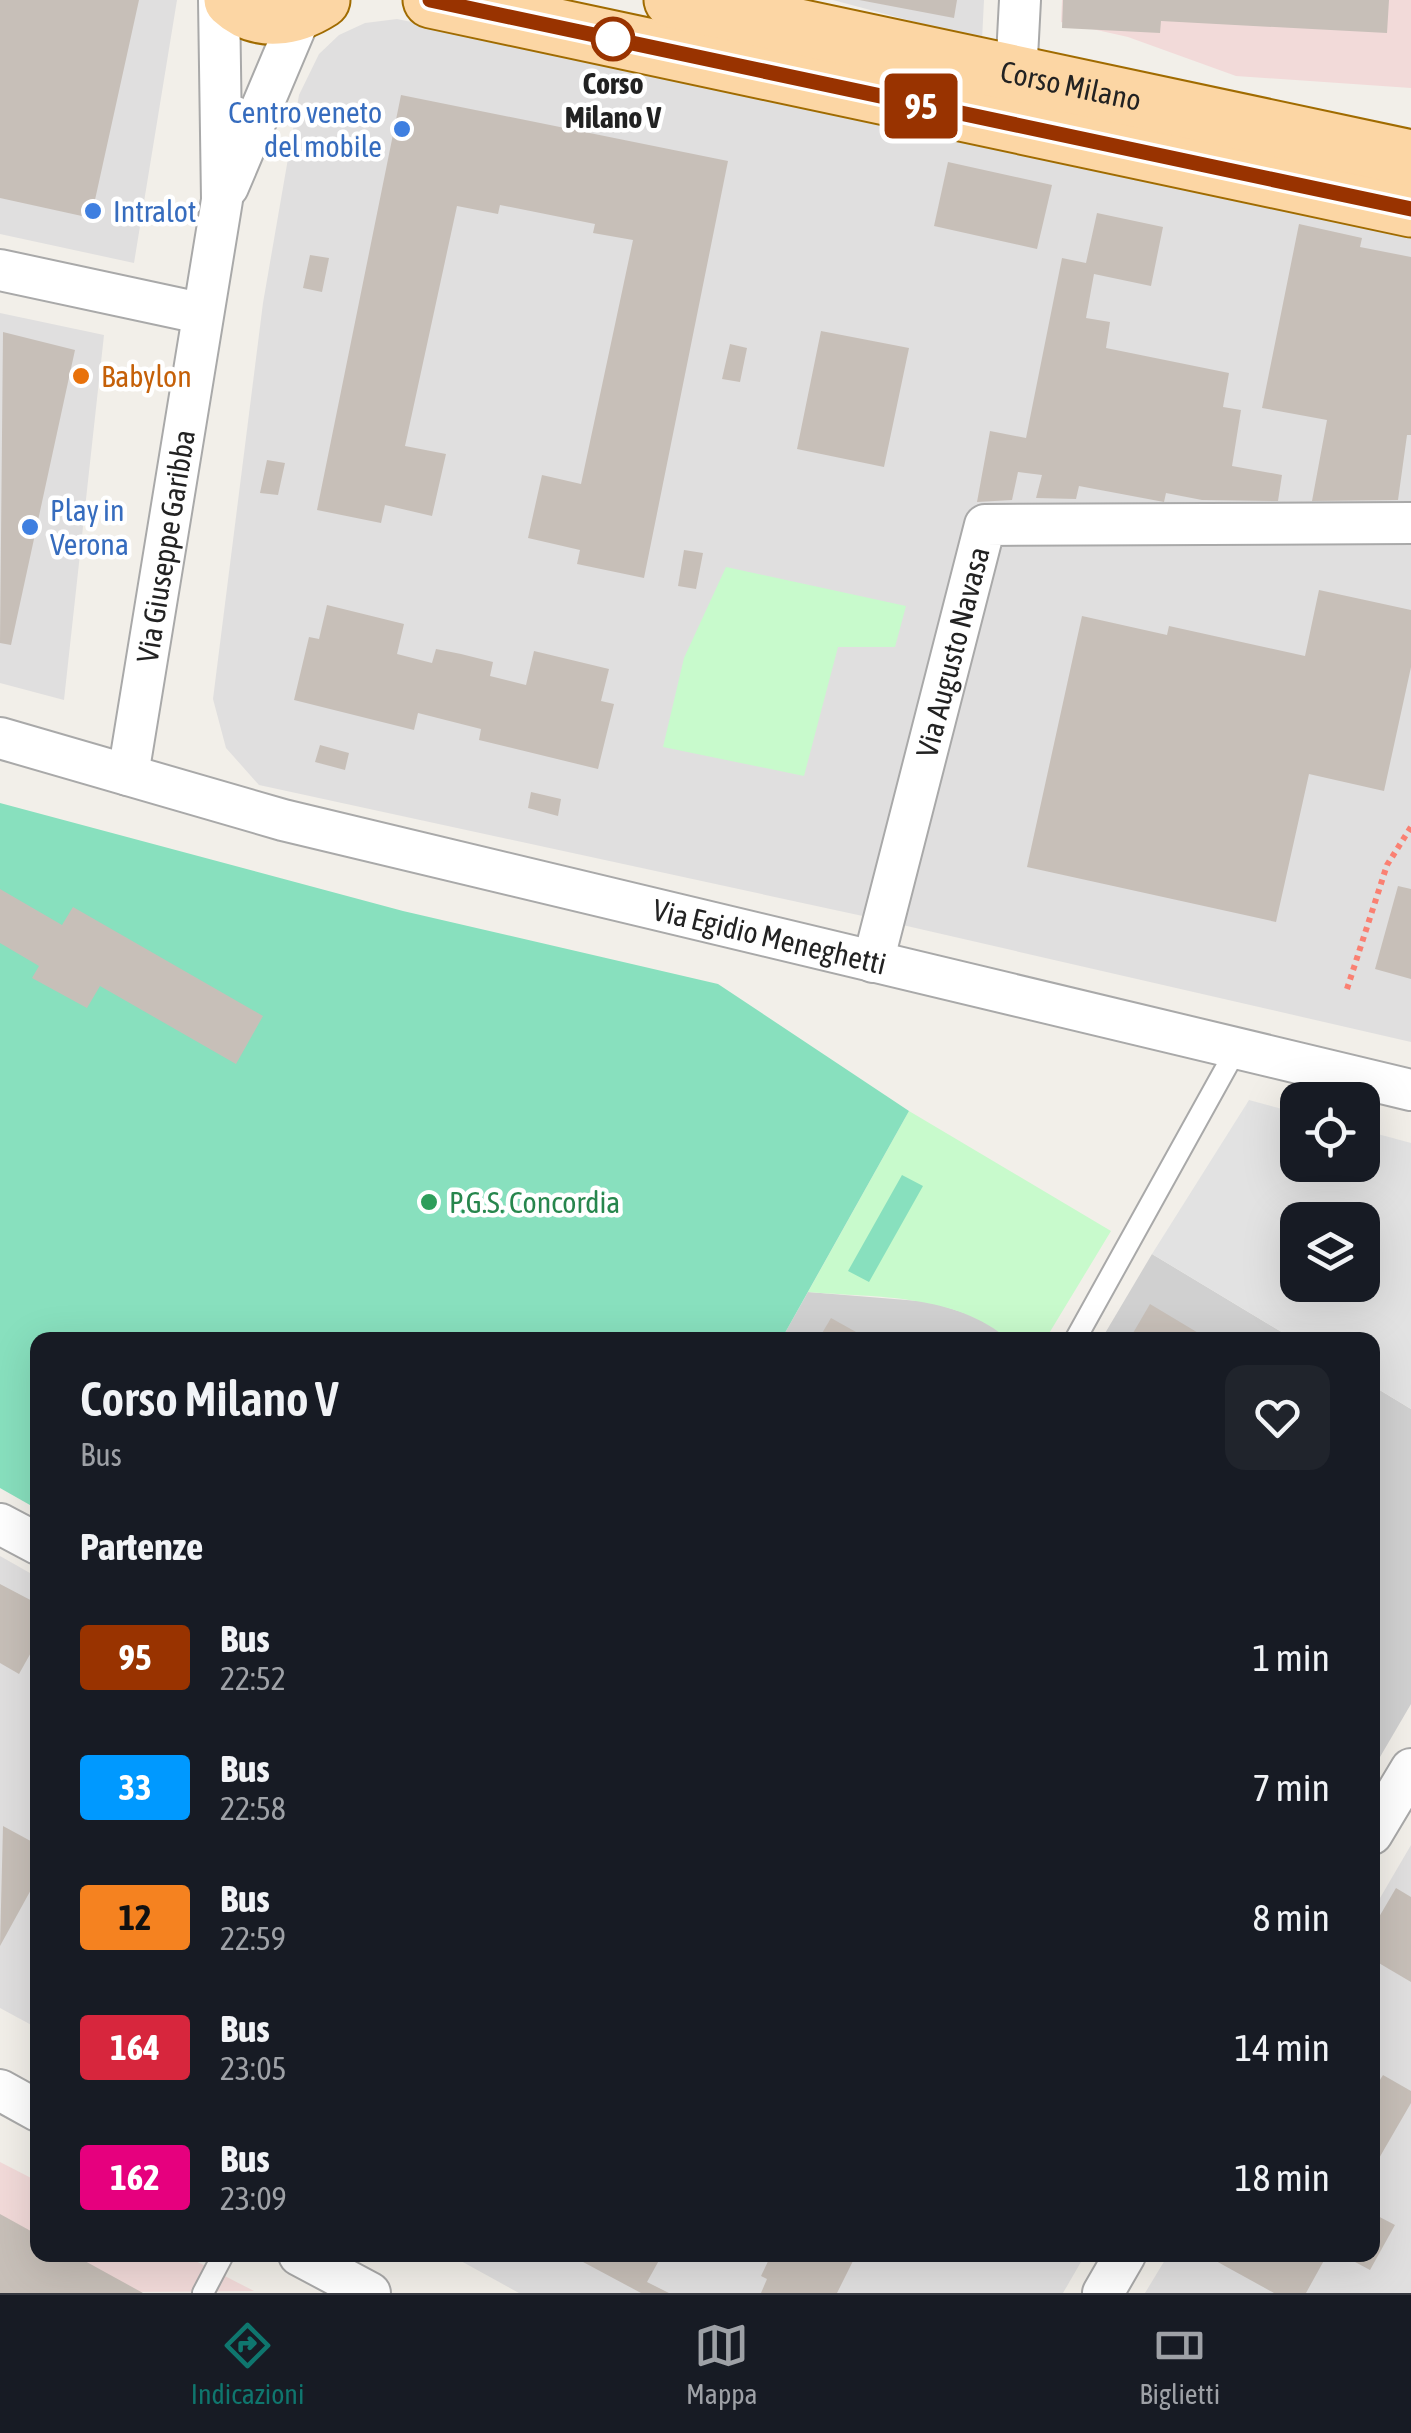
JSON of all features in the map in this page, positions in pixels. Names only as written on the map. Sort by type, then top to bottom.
[{"type":"main road","points":[[232,0],[260,15],[312,6]]},
{"type":"main road","name":"Corso Milano","points":[[430,0],[1411,209]]},
{"type":"main road","name":"Corso Milano","points":[[672,0],[1411,158]]},
{"type":"street","name":"Via Giuseppe Garibba","points":[[128,775],[200,314],[222,200],[219,0]]},
{"type":"street","points":[[1016,76],[1020,0]]},
{"type":"street","name":"Via Giuseppe Garibba","points":[[222,200],[312,6]]},
{"type":"street","points":[[0,270],[200,314]]},
{"type":"street","name":"Via Augusto Navasa","points":[[874,962],[985,524],[1411,523]]},
{"type":"street","name":"Via Egidio Meneghetti","points":[[0,738],[283,820],[1411,1090]]},
{"type":"street","points":[[0,1524],[30,1540]]},
{"type":"street","points":[[1380,1821],[1411,1769]]},
{"type":"street","points":[[0,2090],[30,2107]]},
{"type":"street","points":[[312,2262],[370,2293]]},
{"type":"street","points":[[1102,2293],[1121,2262]]},
{"type":"lane","points":[[1079,1332],[1238,1048]]},
{"type":"lane","points":[[203,2293],[219,2262]]},
{"type":"path","points":[[1347,990],[1387,866],[1411,827]]},
{"type":"shaded area","points":[[0,0],[177,0],[134,263],[0,234]]},
{"type":"shaded area","points":[[833,0],[984,0],[982,40]]},
{"type":"shaded area","points":[[1062,0],[1411,0],[1411,88],[1236,76],[1128,37],[1061,22]]},
{"type":"shaded area","points":[[397,19],[1411,227],[1411,1042],[872,918],[259,785],[226,748],[213,699],[263,303],[299,95],[319,54],[339,35],[365,23]]},
{"type":"shaded area","points":[[0,313],[104,335],[64,700],[0,683]]},
{"type":"shaded area","points":[[1249,1100],[1280,1108],[1280,1182],[1380,1182],[1380,1135],[1411,1143],[1411,1409],[1380,1390],[1380,1332],[1282,1332],[1152,1254]]},
{"type":"shaded area","points":[[1152,1254],[1282,1332],[1106,1332]]},
{"type":"shaded area","points":[[808,1292],[931,1302],[986,1320],[1000,1332],[786,1332]]},
{"type":"shaded area","points":[[1380,1390],[1411,1409],[1411,1704],[1380,1757]]},
{"type":"shaded area","points":[[0,1556],[30,1573],[30,2024],[0,2008]]},
{"type":"shaded area","points":[[1411,1845],[1411,2293],[1145,2293],[1164,2262],[1380,2262],[1380,1898]]},
{"type":"shaded area","points":[[0,2162],[30,2177],[30,2262],[198,2262],[254,2291],[0,2293]]},
{"type":"shaded area","points":[[463,2262],[1081,2262],[1063,2293],[519,2293]]},
{"type":"green space","points":[[726,567],[906,606],[895,647],[838,647],[804,776],[663,747],[684,658]]},
{"type":"green space","name":"P.G.S. Concordia","points":[[0,803],[403,911],[718,984],[909,1111],[785,1332],[30,1332],[30,1505],[0,1488]]},
{"type":"green space","points":[[909,1111],[1111,1231],[1050,1332],[998,1332],[940,1306],[888,1297],[808,1292]]},
{"type":"green space","points":[[902,1175],[923,1186],[869,1282],[848,1271]]},
{"type":"building","points":[[0,0],[139,0],[91,218],[0,198]]},
{"type":"building","points":[[859,0],[957,0],[954,18]]},
{"type":"building","points":[[1063,0],[1389,0],[1387,33],[1161,21],[1160,33],[1062,28]]},
{"type":"building","points":[[401,95],[728,161],[644,578],[577,564],[580,550],[528,538],[542,475],[581,484],[633,240],[593,233],[595,224],[500,205],[498,214],[457,206],[405,446],[446,454],[432,516],[385,505],[381,523],[317,510]]},
{"type":"building","points":[[948,162],[1052,185],[1037,249],[934,226]]},
{"type":"building","points":[[1097,213],[1163,227],[1151,286],[1094,274],[1086,318],[1110,322],[1106,348],[1229,373],[1223,407],[1241,410],[1232,466],[1282,475],[1278,501],[1202,500],[1166,493],[1164,502],[1079,486],[1076,499],[1036,498],[1042,475],[1018,472],[1012,500],[977,502],[990,431],[1026,438],[1062,258],[1086,263]]},
{"type":"building","points":[[1299,224],[1362,238],[1360,247],[1411,257],[1411,435],[1407,435],[1398,500],[1312,501],[1327,420],[1262,408]]},
{"type":"building","points":[[310,255],[329,258],[322,292],[303,288]]},
{"type":"building","points":[[821,331],[909,348],[884,467],[797,449]]},
{"type":"building","points":[[3,332],[75,350],[11,645],[0,643]]},
{"type":"building","points":[[730,344],[747,348],[740,382],[722,379]]},
{"type":"building","points":[[267,460],[285,463],[278,495],[260,493]]},
{"type":"building","points":[[684,550],[703,553],[696,589],[678,586]]},
{"type":"building","points":[[1319,590],[1411,610],[1411,667],[1384,791],[1309,774],[1276,922],[1027,867],[1082,616],[1167,635],[1169,626],[1305,656]]},
{"type":"building","points":[[327,605],[404,624],[397,654],[432,663],[436,649],[461,654],[493,662],[490,676],[526,685],[534,651],[609,669],[601,701],[614,704],[598,769],[479,740],[481,729],[418,713],[414,730],[294,700],[309,637],[319,639]]},
{"type":"building","points":[[320,745],[349,753],[345,770],[315,762]]},
{"type":"building","points":[[531,792],[561,799],[558,816],[528,808]]},
{"type":"building","points":[[1398,886],[1411,889],[1411,979],[1375,969]]},
{"type":"building","points":[[0,889],[62,925],[73,907],[263,1016],[236,1064],[100,986],[87,1008],[32,978],[39,966],[0,943]]},
{"type":"building","points":[[1150,1304],[1197,1332],[1134,1332]]},
{"type":"building","points":[[831,1318],[856,1332],[823,1332]]},
{"type":"building","points":[[0,1584],[30,1600],[30,1654],[19,1674],[0,1663]]},
{"type":"building","points":[[3,1826],[30,1841],[30,1892],[0,1946]]},
{"type":"building","points":[[1396,1888],[1411,1897],[1411,1982],[1380,1964],[1380,1915]]},
{"type":"building","points":[[1383,2075],[1411,2091],[1411,2103],[1380,2157]]},
{"type":"building","points":[[0,2214],[30,2231],[30,2262],[87,2262],[143,2293],[0,2293]]},
{"type":"building","points":[[1380,2217],[1395,2225],[1380,2252]]},
{"type":"building","points":[[583,2262],[658,2262],[647,2282],[669,2293],[641,2293]]},
{"type":"building","points":[[768,2262],[852,2262],[837,2293],[761,2293],[767,2279],[761,2276]]},
{"type":"building","points":[[1218,2262],[1323,2262],[1306,2293],[1274,2293]]},
{"type":"building","points":[[1355,2262],[1374,2262],[1370,2270]]},
{"type":"bus line","name":"95","points":[[430,0],[1411,209]]},
{"type":"place","name":"Corso Milano V","points":[[613,39]]},
{"type":"place","name":"Centro veneto del mobile","points":[[402,129]]},
{"type":"place","name":"Intralot","points":[[93,211]]},
{"type":"place","name":"Babylon","points":[[81,376]]},
{"type":"place","name":"Play in Verona","points":[[30,527]]},
{"type":"place","name":"P.G.S. Concordia","points":[[429,1202]]}]
